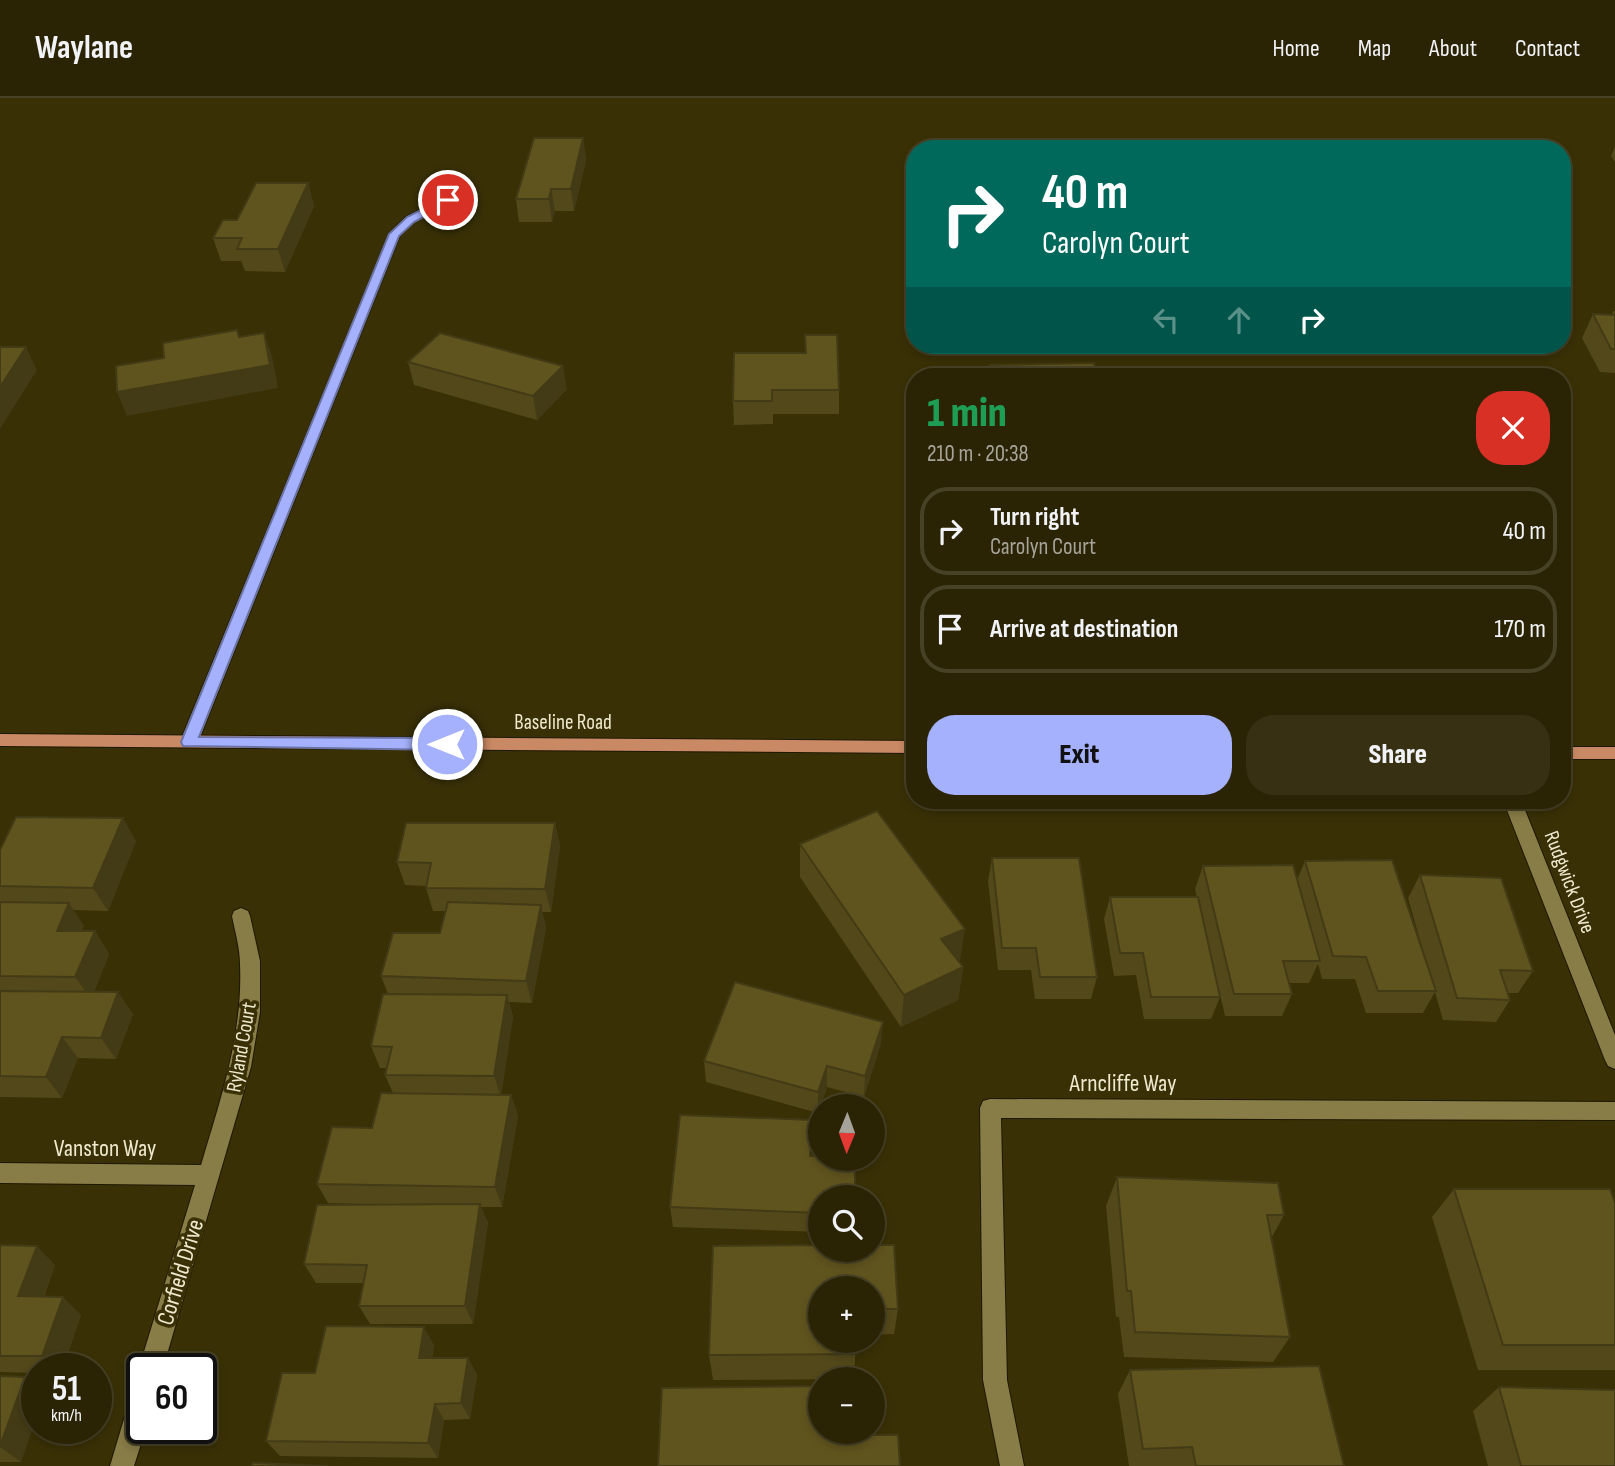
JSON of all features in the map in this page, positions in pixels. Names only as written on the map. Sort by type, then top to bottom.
[{"type":"main road","name":"Baseline Road","points":[[0,740],[906,747]]},
{"type":"main road","points":[[1571,753],[1615,753]]},
{"type":"street","points":[[189,742],[395,234],[410,219],[448,200]]},
{"type":"street","name":"Rudgwick Drive","points":[[1517,809],[1615,1060]]},
{"type":"street","name":"Ryland Court","points":[[209,1175],[241,1067],[250,1012],[250,961],[242,916]]},
{"type":"street","name":"Arncliffe Way","points":[[1012,1466],[995,1380],[990,1108],[1615,1111]]},
{"type":"street","name":"Vanston Way","points":[[0,1173],[209,1175]]},
{"type":"street","name":"Corfield Drive","points":[[156,1353],[209,1175]]},
{"type":"street","points":[[122,1466],[129,1444]]},
{"type":"building","points":[[534,138],[583,138],[571,189],[551,189],[549,199],[516,199]]},
{"type":"building","points":[[256,183],[308,183],[278,249],[237,249],[242,238],[213,238],[223,220],[237,220]]},
{"type":"building","points":[[1593,314],[1615,315],[1615,349],[1611,349]]},
{"type":"building","points":[[237,330],[239,337],[264,333],[270,365],[117,392],[116,366],[164,358],[163,343]]},
{"type":"building","points":[[440,333],[563,366],[533,396],[408,362]]},
{"type":"building","points":[[805,335],[837,335],[839,390],[772,390],[772,401],[733,401],[734,353],[806,353]]},
{"type":"building","points":[[0,347],[26,347],[0,387]]},
{"type":"building","points":[[1094,363],[1095,368],[991,368],[990,365]]},
{"type":"building","points":[[877,811],[965,929],[941,939],[963,967],[904,995],[800,844]]},
{"type":"building","points":[[16,817],[123,818],[93,888],[0,886],[0,850]]},
{"type":"building","points":[[406,823],[555,823],[545,889],[426,888],[431,863],[397,862]]},
{"type":"building","points":[[992,858],[1079,858],[1097,977],[1040,977],[1036,948],[1002,948]]},
{"type":"building","points":[[1392,860],[1436,991],[1378,991],[1366,957],[1333,956],[1305,861]]},
{"type":"building","points":[[1293,865],[1320,961],[1283,961],[1292,994],[1234,994],[1203,866]]},
{"type":"building","points":[[1420,875],[1501,878],[1533,971],[1500,970],[1510,1000],[1457,998]]},
{"type":"building","points":[[1110,897],[1198,897],[1220,997],[1151,997],[1143,953],[1120,953]]},
{"type":"building","points":[[0,902],[69,903],[57,931],[95,931],[75,977],[0,976]]},
{"type":"building","points":[[448,902],[541,905],[526,981],[381,976],[393,933],[440,933]]},
{"type":"building","points":[[735,982],[883,1022],[865,1076],[827,1066],[818,1092],[704,1061]]},
{"type":"building","points":[[0,991],[118,992],[101,1038],[62,1037],[46,1077],[0,1076]]},
{"type":"building","points":[[383,994],[507,995],[494,1076],[385,1075],[392,1047],[371,1046]]},
{"type":"building","points":[[381,1093],[511,1095],[495,1187],[317,1184],[332,1127],[372,1128]]},
{"type":"building","points":[[680,1115],[808,1120],[808,1171],[855,1171],[855,1185],[808,1185],[808,1212],[670,1207]]},
{"type":"building","points":[[1117,1177],[1278,1183],[1284,1215],[1267,1215],[1290,1337],[1135,1332],[1131,1291],[1127,1291]]},
{"type":"building","points":[[1454,1189],[1610,1189],[1615,1203],[1615,1345],[1503,1345]]},
{"type":"building","points":[[480,1204],[465,1306],[359,1306],[367,1265],[304,1264],[317,1205]]},
{"type":"building","points":[[0,1245],[37,1246],[18,1296],[63,1297],[43,1353],[0,1356]]},
{"type":"building","points":[[808,1245],[808,1262],[885,1262],[885,1245],[894,1245],[898,1309],[885,1309],[885,1276],[808,1276],[808,1353],[856,1354],[709,1355],[713,1246]]},
{"type":"building","points":[[326,1326],[424,1327],[419,1358],[468,1358],[461,1403],[435,1404],[428,1443],[266,1441],[282,1373],[315,1373]]},
{"type":"building","points":[[1319,1366],[1344,1466],[1196,1466],[1192,1447],[1143,1449],[1130,1370]]},
{"type":"building","points":[[0,1376],[21,1377],[21,1388],[0,1446]]},
{"type":"building","points":[[808,1386],[808,1444],[885,1444],[885,1435],[898,1435],[900,1466],[658,1466],[662,1388]]},
{"type":"building","points":[[1499,1387],[1615,1390],[1615,1466],[1521,1466]]},
{"type":"building","points":[[253,1463],[328,1466],[252,1466]]},
{"type":"route","points":[[447,744],[189,742],[395,234],[410,219],[448,200]]}]
